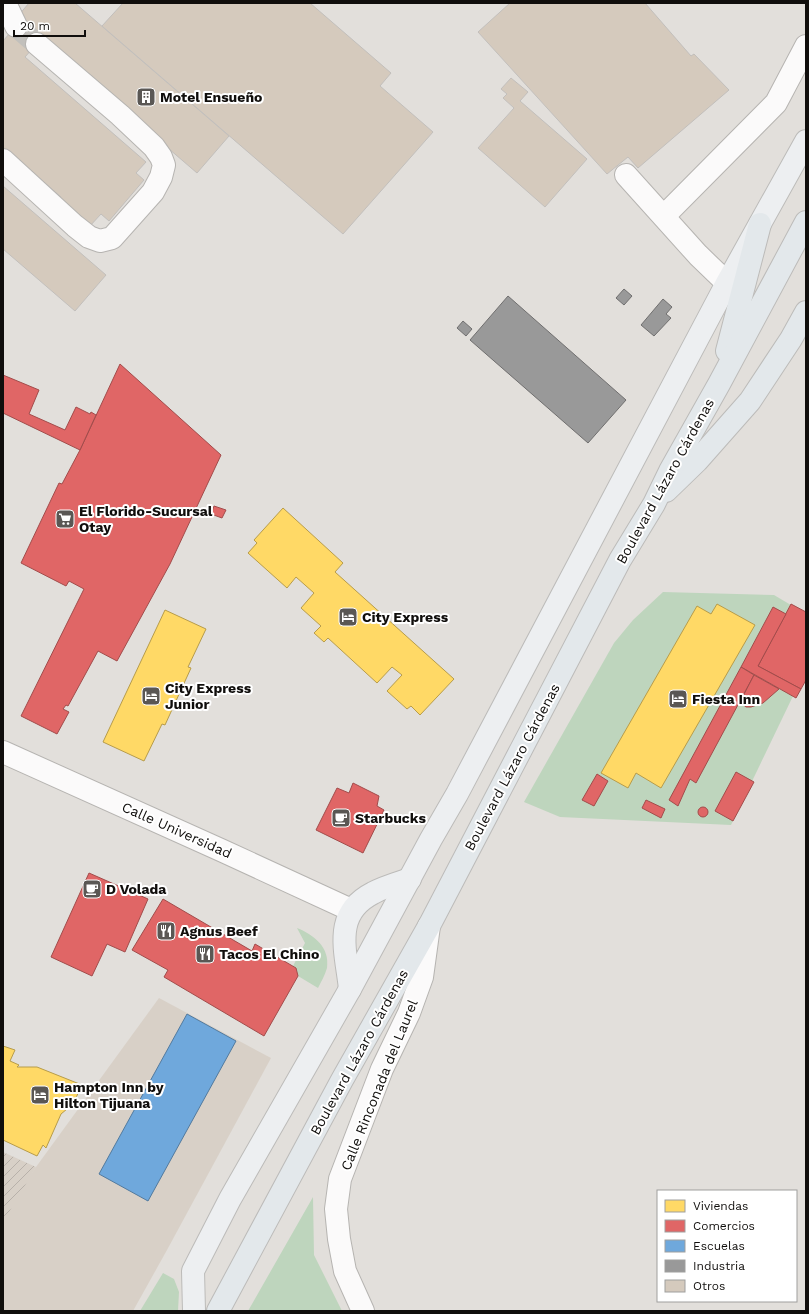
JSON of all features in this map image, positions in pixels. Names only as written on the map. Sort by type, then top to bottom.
[{"type":"highway","name":"Boulevard Lázaro Cárdenas","points":[[218,1311],[342,1080],[429,926],[620,560],[654,504],[670,471],[719,384],[806,222]]},
{"type":"highway","points":[[719,384],[760,224]]},
{"type":"highway","points":[[654,504],[697,462],[750,401],[791,339],[806,312]]},
{"type":"main road","points":[[194,1311],[193,1271],[230,1199],[350,989],[457,794],[727,283],[806,141]]},
{"type":"main road","points":[[350,989],[344,934],[351,910],[361,900],[374,892],[410,879]]},
{"type":"street","points":[[5,3],[16,26]]},
{"type":"street","points":[[3,160],[75,226],[89,237],[100,241],[112,238],[153,192],[161,177],[164,165],[161,156],[154,147],[120,115],[37,44]]},
{"type":"street","points":[[664,216],[776,103],[803,60]]},
{"type":"street","points":[[626,175],[698,255],[727,283]]},
{"type":"street","name":"Calle Universidad","points":[[3,752],[351,910]]},
{"type":"street","name":"Calle Rinconada del Laurel","points":[[363,1311],[345,1271],[339,1239],[336,1209],[340,1179],[382,1069],[409,1013],[422,977],[429,926]]},
{"type":"shaded area","points":[[159,998],[271,1058],[133,1311],[3,1311],[3,1216],[36,1167]]},
{"type":"shaded area","points":[[3,1152],[36,1167],[3,1222]]},
{"type":"green space","points":[[663,592],[774,595],[806,614],[806,669],[731,825],[560,817],[524,802],[614,643],[633,620]]},
{"type":"green space","points":[[297,928],[315,938],[320,943],[326,954],[327,968],[318,988],[298,976],[296,968],[293,966],[305,943]]},
{"type":"green space","points":[[313,1197],[314,1255],[342,1311],[248,1311]]},
{"type":"green space","points":[[163,1273],[174,1279],[179,1292],[178,1311],[140,1311]]},
{"type":"building: Viviendas","name":"City Express","points":[[283,508],[343,563],[335,572],[454,679],[420,715],[411,706],[407,709],[387,691],[402,675],[392,667],[377,683],[328,638],[324,642],[314,633],[321,626],[301,608],[314,593],[296,577],[287,588],[248,553],[257,543],[254,540]]},
{"type":"building: Viviendas","name":"Fiesta Inn","points":[[717,604],[755,625],[661,788],[636,773],[628,788],[601,773],[697,606],[711,614]]},
{"type":"building: Viviendas","name":"City Express Junior","points":[[165,610],[206,629],[188,667],[191,668],[165,725],[162,724],[144,761],[103,742]]},
{"type":"building: Viviendas","name":"Hampton Inn by Hilton Tijuana","points":[[3,1046],[15,1050],[10,1061],[19,1065],[17,1067],[37,1067],[82,1085],[73,1104],[61,1114],[46,1148],[43,1145],[37,1156],[3,1140]]},
{"type":"building: Comercios","points":[[120,364],[221,455],[170,564],[117,661],[98,651],[68,706],[66,705],[63,709],[69,712],[57,734],[21,716],[84,589],[69,581],[66,586],[21,563],[59,483],[62,484],[80,450]]},
{"type":"building: Comercios","points":[[3,375],[39,390],[29,414],[65,430],[76,407],[90,414],[91,412],[96,415],[80,450],[3,413]]},
{"type":"building: Comercios","points":[[214,506],[226,510],[222,518],[211,514]]},
{"type":"building: Comercios","points":[[791,604],[806,612],[806,680],[801,689],[758,666]]},
{"type":"building: Comercios","points":[[773,607],[786,614],[758,666],[801,689],[796,698],[741,667]]},
{"type":"building: Comercios","points":[[741,667],[754,675],[696,783],[690,779],[678,806],[669,800]]},
{"type":"building: Comercios","points":[[754,675],[779,689],[763,703],[746,707],[740,702]]},
{"type":"building: Comercios","points":[[736,772],[754,782],[733,821],[715,811]]},
{"type":"building: Comercios","points":[[597,774],[608,781],[594,806],[582,800]]},
{"type":"building: Comercios","points":[[353,783],[379,796],[377,806],[384,810],[363,853],[316,830],[337,788],[349,793]]},
{"type":"building: Comercios","points":[[646,800],[665,809],[661,818],[642,808]]},
{"type":"building: Comercios","points":[[703,807],[708,812],[703,817],[698,812]]},
{"type":"building: Comercios","points":[[89,873],[148,899],[125,952],[107,944],[92,976],[51,957]]},
{"type":"building: Comercios","points":[[163,899],[252,951],[255,944],[296,968],[298,976],[264,1036],[164,977],[168,970],[132,950]]},
{"type":"building: Escuelas","points":[[187,1014],[236,1041],[148,1201],[99,1174]]},
{"type":"building: Industria","points":[[624,289],[632,296],[624,305],[616,298]]},
{"type":"building: Industria","points":[[508,296],[626,400],[588,443],[470,340]]},
{"type":"building: Industria","points":[[663,299],[672,307],[666,314],[671,318],[654,336],[641,325]]},
{"type":"building: Industria","points":[[463,321],[472,329],[466,336],[457,328]]},
{"type":"building: Otros","name":"Motel Ensueño","points":[[29,3],[75,3],[229,136],[197,173],[41,39],[25,57],[146,162],[136,173],[144,180],[109,221],[101,214],[89,227],[57,201],[61,197],[24,165],[3,153],[3,41],[16,26],[18,16]]},
{"type":"building: Otros","points":[[123,3],[310,3],[391,73],[380,86],[433,132],[343,234],[102,26]]},
{"type":"building: Otros","points":[[510,3],[645,3],[691,56],[694,54],[729,90],[638,168],[628,157],[607,174],[478,32]]},
{"type":"building: Otros","points":[[511,78],[528,92],[520,101],[587,159],[545,207],[478,148],[514,108],[503,98],[507,94],[501,89]]},
{"type":"building: Otros","points":[[3,186],[106,275],[75,311],[3,249]]},
{"type":"tunnel","points":[[16,26],[37,44]]},
{"type":"place","name":"Motel Ensueño","points":[[146,97]]},
{"type":"place","name":"El Florido-Sucursal Otay","points":[[65,519]]},
{"type":"place","name":"City Express","points":[[348,617]]},
{"type":"place","name":"City Express Junior","points":[[151,696]]},
{"type":"place","name":"Fiesta Inn","points":[[678,699]]},
{"type":"place","name":"Starbucks","points":[[341,818]]},
{"type":"place","name":"D Volada","points":[[92,889]]},
{"type":"place","name":"Agnus Beef","points":[[166,931]]},
{"type":"place","name":"Tacos El Chino","points":[[205,954]]},
{"type":"place","name":"Hampton Inn by Hilton Tijuana","points":[[40,1095]]}]
